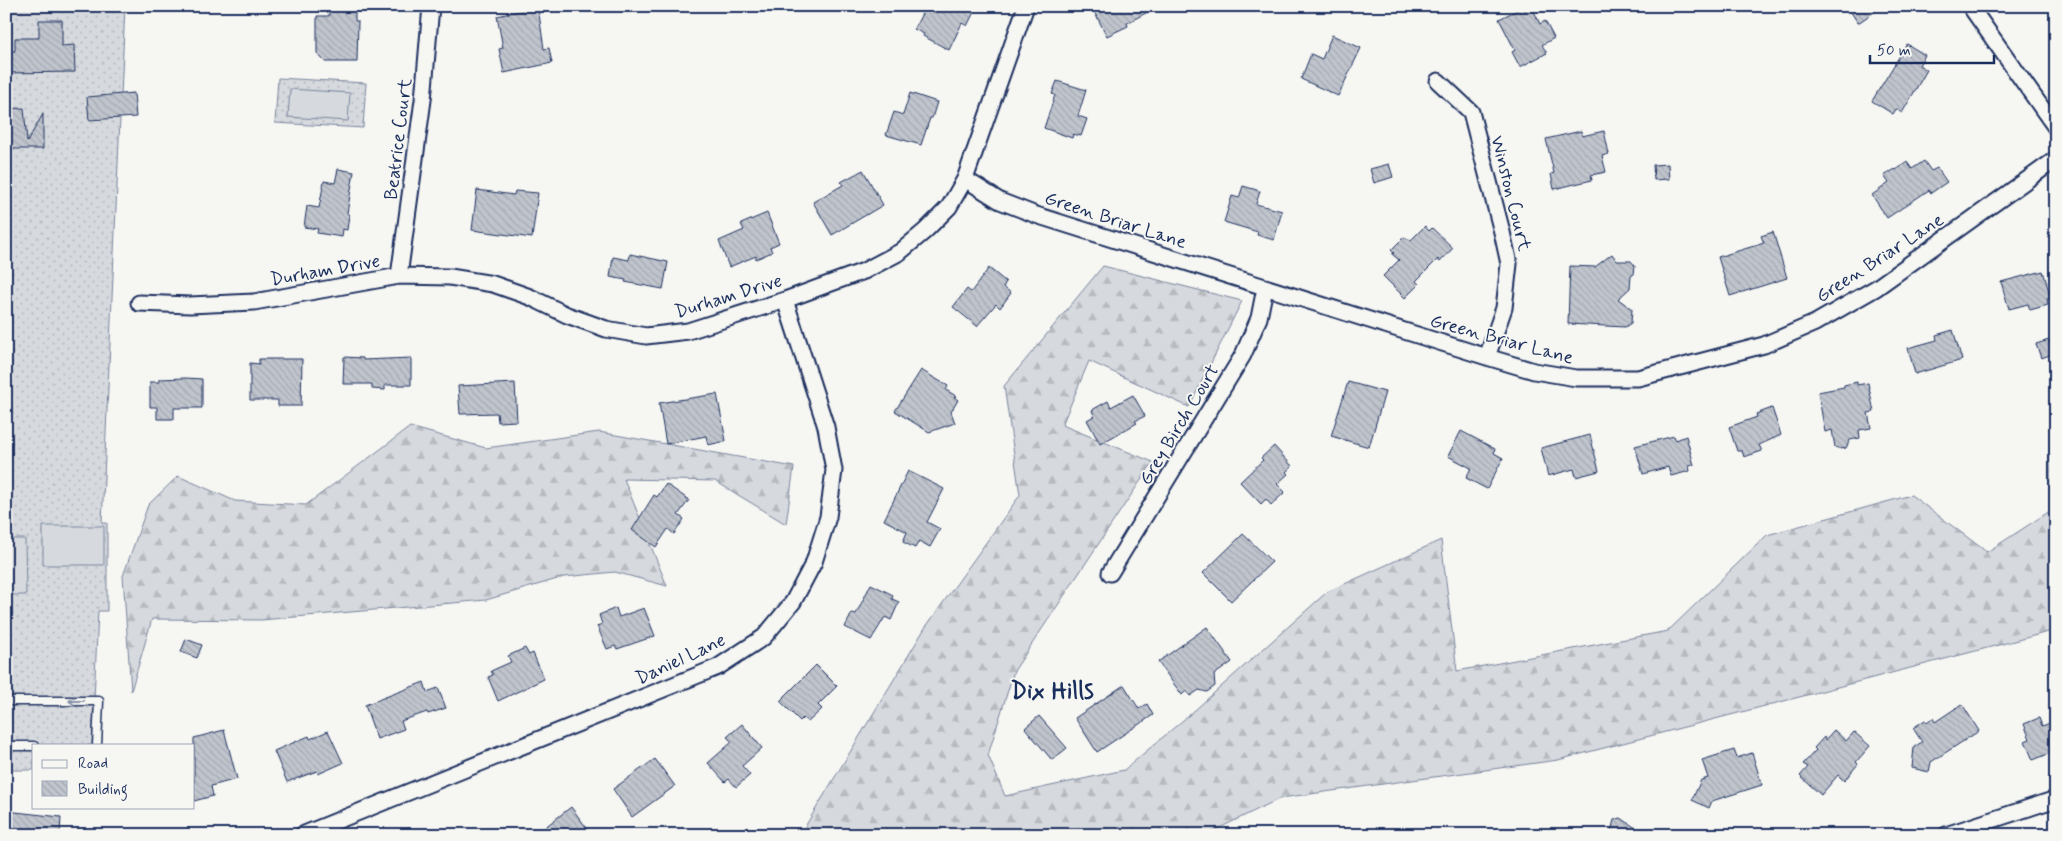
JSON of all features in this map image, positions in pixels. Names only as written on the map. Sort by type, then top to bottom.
[{"type":"street","name":"Beatrice Court","points":[[399,276],[423,100],[431,6]]},
{"type":"street","name":"Durham Drive","points":[[139,303],[190,305],[254,302],[399,276],[450,277],[493,284],[530,297],[566,316],[606,329],[646,336],[688,331],[785,300],[864,271],[900,252],[949,207],[965,179],[1026,6]]},
{"type":"street","points":[[1970,6],[2056,128]]},
{"type":"street","name":"Winston Court","points":[[1438,81],[1471,112],[1509,264],[1504,308],[1487,357]]},
{"type":"street","name":"Green Briar Lane","points":[[965,179],[1000,201],[1036,214],[1265,288],[1534,371],[1576,378],[1638,378],[1764,345],[1815,323],[1876,288],[2056,159]]},
{"type":"street","name":"Grey Birch Court","points":[[1110,574],[1243,355],[1259,318],[1265,288]]},
{"type":"street","name":"Daniel Lane","points":[[302,835],[718,667],[764,637],[793,602],[814,562],[828,517],[834,470],[826,427],[785,300]]},
{"type":"street","points":[[1946,835],[2056,799]]},
{"type":"lane","points":[[6,701],[99,701],[97,744]]},
{"type":"lane","points":[[6,746],[32,746]]},
{"type":"green space","points":[[6,6],[125,6],[102,523],[107,523],[107,611],[98,611],[92,744],[32,744],[32,770],[6,770]]},
{"type":"green space","points":[[278,78],[366,83],[363,128],[275,123]]},
{"type":"green space","points":[[290,89],[350,93],[348,121],[288,117]]},
{"type":"green space","points":[[1103,266],[1242,301],[1189,407],[1089,361],[1062,425],[1153,462],[1014,671],[988,755],[1005,796],[1124,770],[1195,710],[1327,592],[1441,540],[1457,671],[1668,631],[1767,535],[1911,495],[1987,552],[2050,511],[2050,400],[2056,397],[2056,630],[1558,760],[1281,798],[1205,835],[800,835],[925,628],[1020,495],[1004,386]]},
{"type":"green space","points":[[410,427],[486,448],[599,432],[794,467],[786,524],[715,481],[624,479],[667,586],[615,572],[564,577],[486,600],[261,620],[152,619],[131,691],[123,576],[148,505],[178,476],[235,501],[306,505]]},
{"type":"green space","points":[[43,526],[104,526],[104,565],[43,565]]},
{"type":"green space","points":[[6,539],[25,539],[26,595],[6,595]]},
{"type":"building","points":[[926,6],[977,6],[967,26],[962,23],[949,50],[914,29]]},
{"type":"building","points":[[1091,6],[1159,6],[1127,23],[1128,26],[1107,36]]},
{"type":"building","points":[[1847,6],[1883,6],[1858,23]]},
{"type":"building","points":[[538,7],[544,49],[549,48],[552,63],[504,73],[499,49],[503,48],[497,16]]},
{"type":"building","points":[[1523,7],[1525,11],[1532,7],[1540,24],[1545,21],[1554,38],[1542,45],[1547,53],[1520,67],[1512,52],[1515,50],[1499,19]]},
{"type":"building","points":[[329,11],[355,11],[355,21],[358,21],[357,62],[325,62],[317,53],[317,16],[329,16]]},
{"type":"building","points":[[39,20],[62,20],[62,46],[74,45],[75,72],[6,73],[6,51],[15,51],[15,38],[39,38]]},
{"type":"building","points":[[1332,35],[1361,48],[1338,96],[1301,79],[1311,54],[1322,59]]},
{"type":"building","points":[[1907,44],[1925,55],[1919,65],[1927,70],[1902,113],[1896,109],[1893,114],[1872,101]]},
{"type":"building","points":[[1057,81],[1086,90],[1078,116],[1087,119],[1081,136],[1073,134],[1072,138],[1044,128],[1055,95],[1052,94]]},
{"type":"building","points":[[134,93],[136,117],[89,120],[87,97]]},
{"type":"building","points":[[910,93],[937,102],[921,145],[886,135],[894,112],[903,115]]},
{"type":"building","points":[[24,108],[27,142],[43,114],[43,149],[6,149],[6,109]]},
{"type":"building","points":[[1581,131],[1582,136],[1604,131],[1609,154],[1602,156],[1606,172],[1591,175],[1592,180],[1554,189],[1551,174],[1554,173],[1546,139]]},
{"type":"building","points":[[1924,161],[1931,171],[1937,168],[1947,182],[1931,193],[1929,190],[1887,218],[1872,195],[1889,183],[1884,176],[1907,162],[1912,169]]},
{"type":"building","points":[[1389,164],[1393,177],[1374,183],[1370,169]]},
{"type":"building","points":[[1668,164],[1669,179],[1654,180],[1653,165]]},
{"type":"building","points":[[338,169],[354,172],[347,213],[349,215],[347,230],[343,229],[342,237],[317,233],[318,229],[304,227],[307,206],[319,208],[324,181],[335,183]]},
{"type":"building","points":[[863,170],[883,205],[832,235],[813,202],[843,185],[841,182]]},
{"type":"building","points":[[1243,186],[1260,191],[1256,204],[1282,211],[1274,240],[1257,235],[1258,232],[1224,222],[1232,196],[1239,198]]},
{"type":"building","points":[[477,190],[514,195],[515,191],[538,193],[532,238],[472,230]]},
{"type":"building","points":[[767,213],[779,243],[770,247],[772,252],[729,267],[719,241],[744,230],[741,224]]},
{"type":"building","points":[[1425,226],[1429,231],[1432,228],[1453,248],[1440,262],[1438,259],[1416,281],[1419,284],[1405,298],[1383,276],[1399,260],[1392,254],[1394,253],[1391,250],[1404,237],[1411,240]]},
{"type":"building","points":[[1773,232],[1787,278],[1730,296],[1718,257],[1764,243],[1761,236]]},
{"type":"building","points":[[630,254],[668,262],[663,289],[625,282],[626,280],[610,277],[613,257],[629,260]]},
{"type":"building","points":[[1612,254],[1617,261],[1631,261],[1635,266],[1634,274],[1631,276],[1630,288],[1618,299],[1632,309],[1631,323],[1625,327],[1568,324],[1570,266],[1595,267]]},
{"type":"building","points":[[989,268],[1006,282],[1003,287],[1011,293],[1000,308],[996,304],[977,326],[953,307],[967,289],[971,292]]},
{"type":"building","points":[[2043,271],[2051,298],[2047,299],[2048,305],[2030,310],[2028,304],[2009,309],[2001,282]]},
{"type":"building","points":[[1953,330],[1962,360],[1915,374],[1908,348],[1937,340],[1936,335]]},
{"type":"building","points":[[2049,340],[2053,354],[2041,358],[2036,344]]},
{"type":"building","points":[[344,357],[363,358],[363,360],[411,358],[411,385],[385,385],[385,390],[372,389],[372,384],[343,384]]},
{"type":"building","points":[[259,359],[302,359],[301,406],[278,406],[278,400],[250,400],[250,363],[259,364]]},
{"type":"building","points":[[921,370],[948,386],[946,390],[956,396],[954,397],[958,400],[951,412],[955,423],[929,432],[895,411]]},
{"type":"building","points":[[159,379],[202,379],[202,408],[174,408],[174,419],[157,419],[157,407],[150,407],[150,382],[159,382]]},
{"type":"building","points":[[1348,382],[1385,392],[1369,447],[1331,436]]},
{"type":"building","points":[[1857,382],[1857,385],[1868,383],[1874,412],[1868,413],[1871,428],[1859,430],[1860,438],[1850,440],[1846,448],[1841,449],[1835,447],[1832,430],[1825,432],[1818,392],[1844,387],[1844,385]]},
{"type":"building","points":[[515,383],[517,421],[498,422],[497,413],[460,414],[458,386]]},
{"type":"building","points":[[717,394],[726,441],[708,445],[706,436],[666,444],[659,403]]},
{"type":"building","points":[[1133,395],[1145,416],[1135,421],[1137,423],[1100,444],[1087,420],[1094,416],[1092,410],[1108,401],[1111,407]]},
{"type":"building","points":[[1772,408],[1781,435],[1759,445],[1762,451],[1744,457],[1742,451],[1737,451],[1729,427],[1757,417],[1756,414]]},
{"type":"building","points":[[1461,431],[1495,449],[1494,453],[1503,458],[1487,489],[1466,478],[1471,468],[1448,456]]},
{"type":"building","points":[[1590,435],[1599,471],[1576,477],[1574,469],[1548,476],[1541,448]]},
{"type":"building","points":[[1674,436],[1676,440],[1686,436],[1694,465],[1689,466],[1690,471],[1671,476],[1668,467],[1643,474],[1635,446]]},
{"type":"building","points":[[1274,446],[1292,466],[1286,472],[1288,474],[1277,484],[1285,492],[1271,505],[1266,499],[1261,504],[1240,482],[1263,460],[1261,458]]},
{"type":"building","points":[[908,471],[944,489],[927,522],[940,529],[930,547],[919,541],[915,548],[903,542],[907,532],[884,520]]},
{"type":"building","points":[[666,484],[689,500],[678,515],[684,519],[674,534],[668,529],[656,547],[632,530],[654,495],[657,497]]},
{"type":"building","points":[[1243,534],[1272,562],[1231,601],[1203,573]]},
{"type":"building","points":[[871,584],[893,595],[892,599],[899,602],[891,620],[885,617],[871,640],[845,627],[852,613],[856,614]]},
{"type":"building","points":[[616,608],[619,617],[644,608],[655,636],[617,649],[615,646],[607,649],[597,626],[602,624],[599,615]]},
{"type":"building","points":[[1207,627],[1232,662],[1214,675],[1215,686],[1207,692],[1199,690],[1190,696],[1186,691],[1182,695],[1158,662]]},
{"type":"building","points":[[186,639],[202,645],[197,658],[181,652]]},
{"type":"building","points":[[525,648],[529,655],[533,653],[544,679],[498,701],[488,677],[493,675],[491,671],[511,662],[508,656]]},
{"type":"building","points":[[816,665],[837,686],[818,705],[822,709],[808,722],[803,718],[800,721],[780,701]]},
{"type":"building","points":[[424,682],[427,692],[438,688],[446,708],[401,721],[404,729],[377,739],[365,705]]},
{"type":"building","points":[[1124,685],[1139,709],[1147,704],[1153,715],[1097,752],[1075,718]]},
{"type":"building","points":[[1962,704],[1979,731],[1931,762],[1929,772],[1912,768],[1914,747],[1922,742],[1913,728],[1925,720],[1927,723],[1933,718],[1935,722]]},
{"type":"building","points":[[1039,716],[1067,748],[1052,760],[1025,728]]},
{"type":"building","points":[[2039,718],[2042,726],[2056,721],[2056,751],[2033,760],[2025,741],[2030,739],[2024,724]]},
{"type":"building","points":[[742,724],[762,748],[742,766],[750,775],[736,787],[729,779],[725,782],[708,763],[732,742],[727,737]]},
{"type":"building","points":[[224,730],[237,779],[211,786],[213,796],[195,801],[195,744],[194,738]]},
{"type":"building","points":[[1834,730],[1846,741],[1854,732],[1870,746],[1856,762],[1858,764],[1844,781],[1838,775],[1821,795],[1800,776],[1808,767],[1803,764],[1816,750],[1814,748]]},
{"type":"building","points":[[328,731],[343,763],[318,774],[317,771],[287,782],[274,751],[309,736],[310,739]]},
{"type":"building","points":[[1734,750],[1737,758],[1752,753],[1762,785],[1712,801],[1709,808],[1692,800],[1701,780],[1708,778],[1702,760]]},
{"type":"building","points":[[655,759],[675,786],[632,817],[613,789]]},
{"type":"building","points":[[571,807],[592,835],[535,835]]},
{"type":"building","points":[[6,811],[61,817],[60,835],[6,835]]},
{"type":"building","points":[[1621,818],[1646,835],[1610,835],[1614,820]]},
{"type":"district","name":"Dix Hills","points":[[1052,690]]}]
